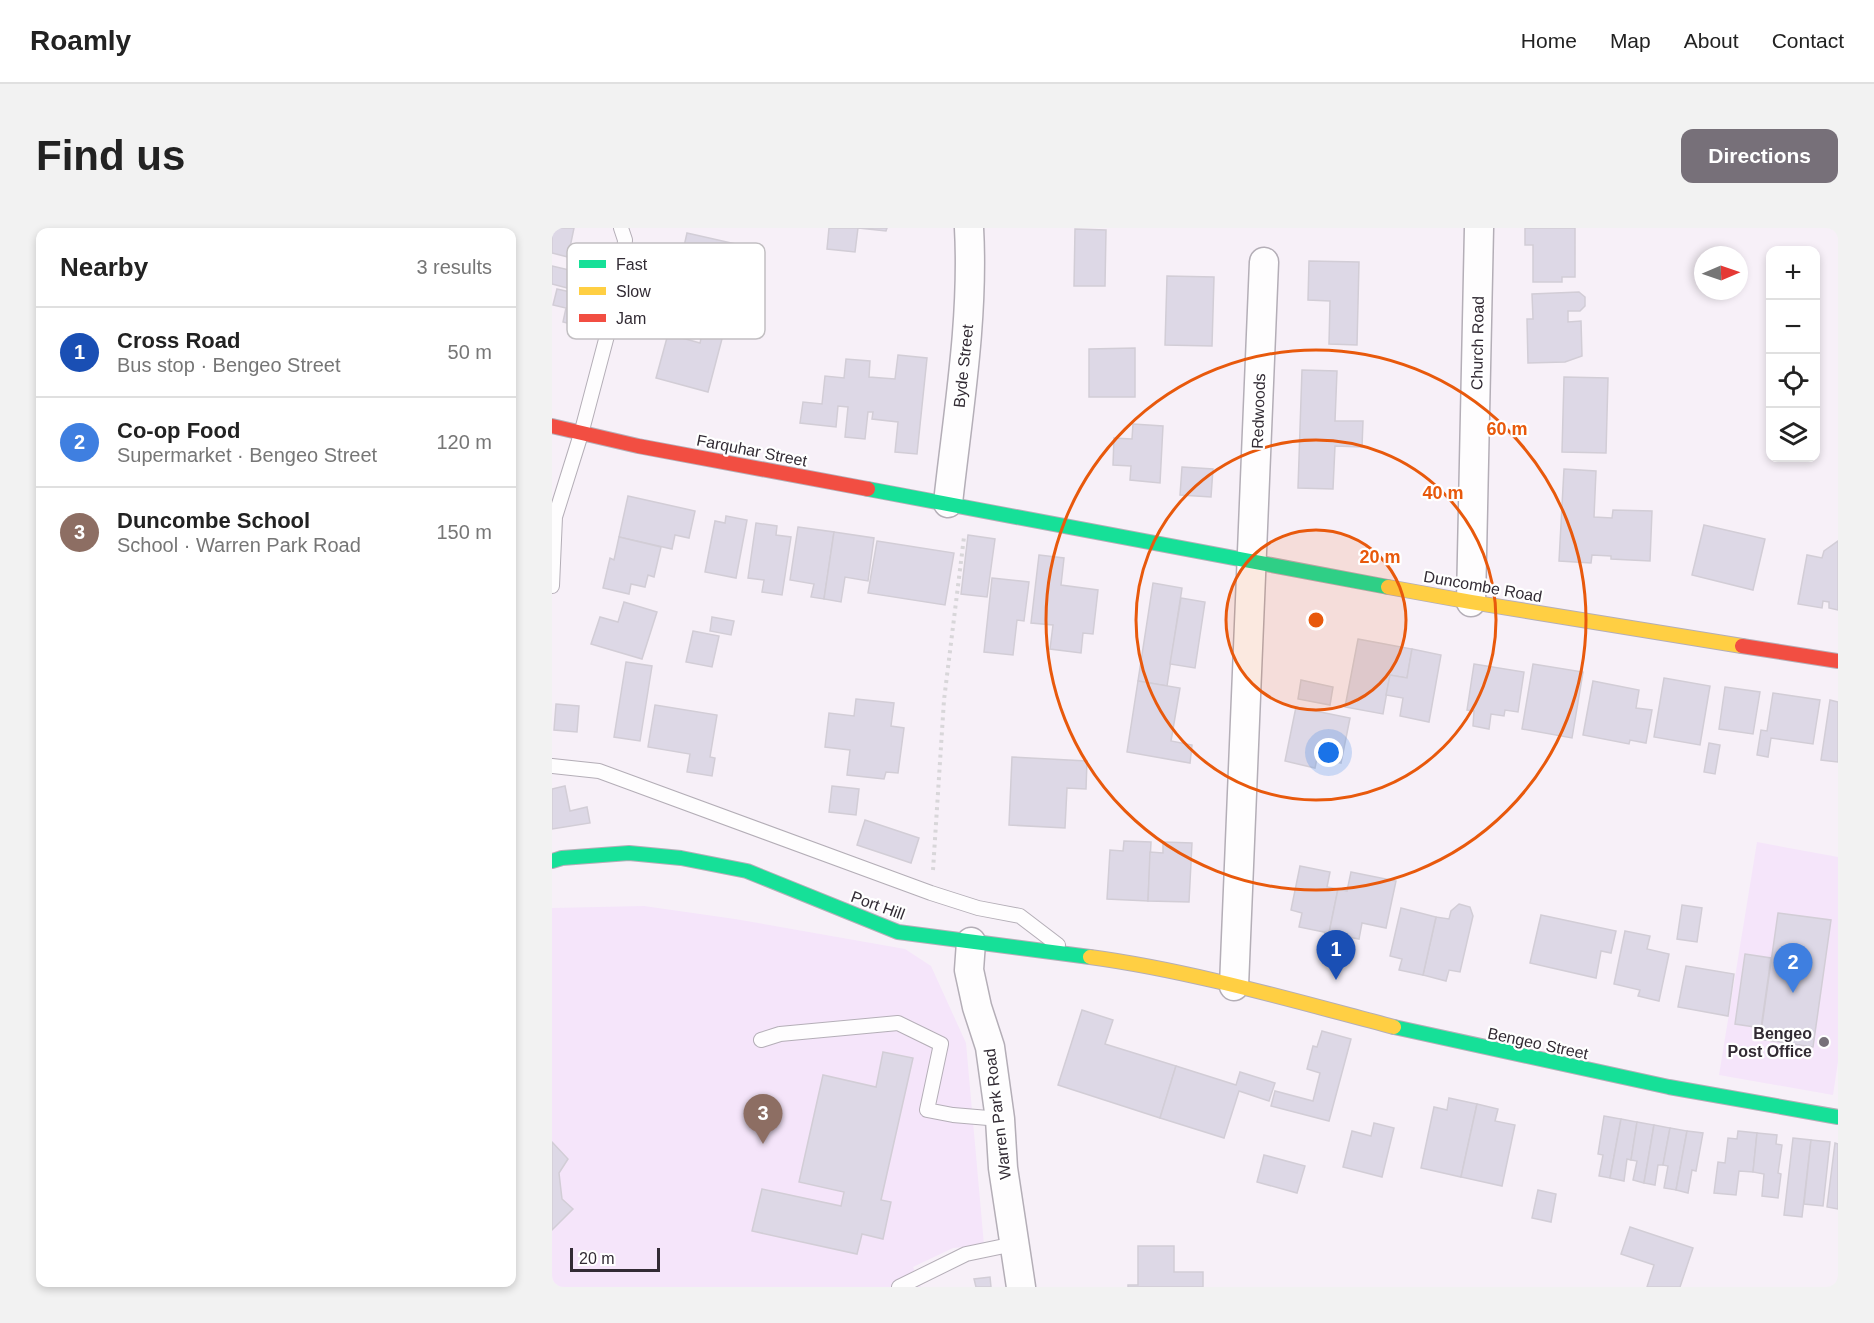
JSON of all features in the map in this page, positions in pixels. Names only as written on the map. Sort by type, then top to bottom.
[{"type":"main road","name":"Farquhar Street","points":[[552,426],[580,434],[800,477],[958,504]]},
{"type":"main road","name":"Duncombe Road","points":[[958,504],[1471,602],[1838,661]]},
{"type":"main road","name":"Port Hill","points":[[552,861],[562,858],[629,853],[681,858],[747,871],[898,932],[1132,963],[1234,986]]},
{"type":"main road","name":"Bengeo Street","points":[[1234,986],[1427,1036],[1669,1087],[1838,1117]]},
{"type":"street","name":"Byde Street","points":[[958,504],[971,266],[969,228]]},
{"type":"street","name":"Church Road","points":[[1471,602],[1479,228]]},
{"type":"street","name":"Redwoods","points":[[1234,986],[1264,262]]},
{"type":"street","name":"Warren Park Road","points":[[971,942],[969,970],[977,1007],[990,1047],[1000,1119],[1003,1168],[1021,1287]]},
{"type":"lane","points":[[621,228],[625,243]]},
{"type":"lane","points":[[552,586],[555,517],[606,339]]},
{"type":"lane","points":[[552,766],[599,771],[931,892],[978,908],[1020,916],[1071,955]]},
{"type":"lane","points":[[761,1040],[780,1034],[898,1023],[941,1044],[927,1110],[1000,1119]]},
{"type":"lane","points":[[899,1287],[966,1254],[1014,1244]]},
{"type":"path","points":[[931,892],[958,504]]},
{"type":"shaded area","points":[[1757,842],[1838,857],[1838,1062],[1833,1095],[1719,1075]]},
{"type":"shaded area","points":[[644,906],[735,919],[905,949],[931,966],[966,1043],[984,1245],[953,1248],[913,1267],[921,1287],[552,1287],[552,908]]},
{"type":"building","points":[[552,228],[574,228],[571,243],[567,243],[567,257],[552,253]]},
{"type":"building","points":[[829,228],[858,228],[855,252],[827,249]]},
{"type":"building","points":[[858,228],[887,228],[886,231]]},
{"type":"building","points":[[1525,228],[1575,228],[1575,277],[1562,277],[1562,282],[1533,282],[1533,245],[1525,245]]},
{"type":"building","points":[[1075,229],[1106,230],[1105,286],[1074,286]]},
{"type":"building","points":[[687,233],[732,243],[685,243]]},
{"type":"building","points":[[1309,261],[1359,262],[1357,345],[1329,344],[1330,301],[1308,300]]},
{"type":"building","points":[[552,266],[567,269],[567,288],[552,284]]},
{"type":"building","points":[[1167,276],[1214,277],[1212,346],[1165,345]]},
{"type":"building","points":[[557,289],[567,291],[567,323],[563,322],[566,308],[553,305]]},
{"type":"building","points":[[1579,292],[1585,297],[1585,306],[1580,311],[1568,311],[1568,322],[1581,321],[1582,356],[1565,362],[1528,363],[1527,319],[1533,319],[1532,294]]},
{"type":"building","points":[[667,339],[686,339],[700,343],[701,339],[722,339],[708,392],[656,378]]},
{"type":"building","points":[[1135,348],[1135,397],[1089,397],[1089,349]]},
{"type":"building","points":[[898,355],[927,358],[917,454],[895,452],[898,422],[872,419],[873,412],[868,412],[865,439],[845,437],[848,407],[838,406],[836,427],[800,423],[803,402],[822,404],[825,376],[844,378],[846,359],[870,361],[869,377],[895,379]]},
{"type":"building","points":[[1302,370],[1337,371],[1335,421],[1363,421],[1362,447],[1335,446],[1333,489],[1298,488]]},
{"type":"building","points":[[1564,377],[1608,378],[1606,453],[1562,452]]},
{"type":"building","points":[[1133,424],[1163,426],[1160,483],[1130,480],[1131,466],[1113,465],[1114,438],[1132,439]]},
{"type":"building","points":[[1182,467],[1213,469],[1211,497],[1180,495]]},
{"type":"building","points":[[1564,469],[1596,471],[1594,517],[1612,518],[1613,510],[1652,511],[1650,561],[1611,559],[1611,556],[1592,555],[1591,563],[1559,561]]},
{"type":"building","points":[[628,496],[695,511],[689,538],[675,535],[672,549],[619,537]]},
{"type":"building","points":[[726,516],[747,520],[736,578],[705,572],[715,521],[725,523]]},
{"type":"building","points":[[756,523],[777,526],[776,535],[791,537],[782,595],[762,592],[764,580],[748,578]]},
{"type":"building","points":[[1704,525],[1765,539],[1753,590],[1692,575]]},
{"type":"building","points":[[798,527],[834,532],[824,599],[811,597],[814,584],[790,580]]},
{"type":"building","points":[[834,532],[874,538],[868,581],[845,577],[841,602],[824,599]]},
{"type":"building","points":[[968,535],[995,539],[987,597],[961,594]]},
{"type":"building","points":[[619,537],[661,547],[654,577],[648,575],[645,587],[631,584],[629,594],[603,588],[610,558],[614,560]]},
{"type":"building","points":[[877,541],[954,553],[945,605],[868,593]]},
{"type":"building","points":[[1838,541],[1838,610],[1829,608],[1829,602],[1823,601],[1822,608],[1798,604],[1807,555],[1822,558],[1824,551]]},
{"type":"building","points":[[1039,555],[1064,558],[1061,585],[1098,590],[1093,634],[1083,633],[1081,653],[1050,649],[1053,625],[1031,623]]},
{"type":"building","points":[[992,578],[1029,582],[1024,621],[1017,620],[1013,655],[984,652]]},
{"type":"building","points":[[1153,583],[1182,588],[1167,686],[1138,681]]},
{"type":"building","points":[[1181,598],[1205,602],[1195,668],[1170,664]]},
{"type":"building","points":[[624,602],[657,612],[642,659],[591,644],[600,617],[618,622]]},
{"type":"building","points":[[712,617],[734,621],[731,635],[710,631]]},
{"type":"building","points":[[693,631],[719,636],[712,667],[686,662]]},
{"type":"building","points":[[1358,639],[1412,649],[1407,678],[1390,675],[1383,714],[1345,707]]},
{"type":"building","points":[[1412,649],[1441,655],[1429,722],[1400,716],[1403,698],[1386,695],[1390,675],[1407,678]]},
{"type":"building","points":[[626,662],[652,666],[640,741],[614,737]]},
{"type":"building","points":[[1474,664],[1524,672],[1518,712],[1505,710],[1504,716],[1491,714],[1489,729],[1473,726],[1474,711],[1467,710]]},
{"type":"building","points":[[1533,664],[1583,672],[1572,738],[1522,729]]},
{"type":"building","points":[[1664,678],[1710,686],[1700,745],[1654,737]]},
{"type":"building","points":[[1301,680],[1333,687],[1330,705],[1298,699]]},
{"type":"building","points":[[1138,681],[1180,688],[1171,741],[1192,745],[1190,763],[1127,752]]},
{"type":"building","points":[[1593,681],[1639,690],[1636,708],[1652,710],[1646,743],[1630,740],[1629,744],[1583,735]]},
{"type":"building","points":[[1725,687],[1760,692],[1753,734],[1719,729]]},
{"type":"building","points":[[1773,693],[1820,700],[1813,744],[1771,738],[1768,757],[1757,755],[1761,730],[1767,731]]},
{"type":"building","points":[[856,699],[894,703],[891,726],[904,728],[898,773],[886,772],[884,779],[847,775],[850,750],[825,747],[829,713],[854,716]]},
{"type":"building","points":[[1830,700],[1838,702],[1838,762],[1821,760]]},
{"type":"building","points":[[556,704],[579,706],[577,732],[554,730]]},
{"type":"building","points":[[655,705],[717,715],[710,757],[715,758],[712,776],[687,772],[690,754],[648,747]]},
{"type":"building","points":[[1296,707],[1350,718],[1341,763],[1317,758],[1315,768],[1285,761]]},
{"type":"building","points":[[1709,743],[1720,745],[1715,774],[1704,772]]},
{"type":"building","points":[[1012,757],[1087,761],[1086,789],[1067,788],[1065,828],[1009,825]]},
{"type":"building","points":[[565,786],[570,811],[587,807],[590,823],[552,829],[552,789]]},
{"type":"building","points":[[832,786],[859,789],[856,815],[829,812]]},
{"type":"building","points":[[865,820],[919,838],[911,863],[857,845]]},
{"type":"building","points":[[1124,841],[1151,842],[1148,901],[1107,899],[1110,850],[1123,851]]},
{"type":"building","points":[[1163,842],[1192,843],[1189,902],[1148,901],[1150,852],[1163,853]]},
{"type":"building","points":[[1300,866],[1330,872],[1327,887],[1338,889],[1329,933],[1299,927],[1302,913],[1291,910]]},
{"type":"building","points":[[1351,872],[1396,881],[1386,928],[1362,923],[1359,939],[1329,933],[1338,889],[1347,891]]},
{"type":"building","points":[[1459,904],[1470,907],[1473,916],[1460,972],[1449,970],[1446,981],[1423,975],[1436,917],[1449,919],[1451,911]]},
{"type":"building","points":[[1682,905],[1702,908],[1697,942],[1677,939]]},
{"type":"building","points":[[1401,908],[1436,917],[1423,975],[1399,970],[1402,959],[1390,956]]},
{"type":"building","points":[[1778,913],[1831,920],[1813,1047],[1760,1039]]},
{"type":"building","points":[[1541,915],[1616,931],[1611,953],[1601,951],[1596,978],[1530,963]]},
{"type":"building","points":[[1625,931],[1650,936],[1647,949],[1669,954],[1659,1001],[1638,996],[1640,990],[1614,984]]},
{"type":"building","points":[[1745,954],[1771,958],[1761,1028],[1735,1024]]},
{"type":"building","points":[[1686,966],[1734,974],[1728,1016],[1678,1007]]},
{"type":"building","points":[[1082,1010],[1113,1020],[1105,1044],[1176,1066],[1160,1118],[1058,1085]]},
{"type":"building","points":[[1322,1031],[1351,1039],[1329,1121],[1271,1106],[1275,1091],[1313,1101],[1320,1073],[1307,1069],[1313,1046],[1317,1047]]},
{"type":"building","points":[[883,1052],[913,1058],[881,1200],[891,1202],[883,1239],[862,1234],[857,1254],[752,1231],[762,1189],[841,1206],[844,1192],[799,1182],[823,1075],[876,1087]]},
{"type":"building","points":[[1176,1066],[1236,1085],[1240,1072],[1275,1083],[1269,1101],[1239,1091],[1224,1138],[1160,1118]]},
{"type":"building","points":[[1449,1098],[1477,1104],[1461,1177],[1421,1168],[1434,1107],[1447,1110]]},
{"type":"building","points":[[1477,1104],[1498,1109],[1495,1121],[1515,1125],[1502,1186],[1461,1177]]},
{"type":"building","points":[[1604,1116],[1621,1119],[1610,1178],[1599,1176],[1603,1155],[1598,1154]]},
{"type":"building","points":[[1621,1119],[1637,1122],[1631,1160],[1627,1159],[1624,1181],[1610,1178]]},
{"type":"building","points":[[1637,1122],[1654,1125],[1644,1183],[1633,1180],[1637,1161],[1631,1160]]},
{"type":"building","points":[[1374,1123],[1394,1128],[1382,1177],[1343,1167],[1352,1131],[1371,1136]]},
{"type":"building","points":[[1654,1125],[1670,1128],[1663,1165],[1658,1165],[1655,1185],[1644,1183]]},
{"type":"building","points":[[1670,1128],[1687,1131],[1676,1190],[1664,1188],[1668,1166],[1663,1165]]},
{"type":"building","points":[[1687,1131],[1703,1133],[1696,1171],[1692,1170],[1688,1193],[1676,1190]]},
{"type":"building","points":[[1738,1131],[1757,1133],[1753,1172],[1739,1171],[1736,1195],[1714,1193],[1718,1162],[1725,1163],[1728,1138],[1737,1139]]},
{"type":"building","points":[[1757,1133],[1777,1135],[1776,1144],[1782,1145],[1778,1173],[1781,1174],[1778,1198],[1762,1196],[1764,1174],[1753,1172]]},
{"type":"building","points":[[1793,1138],[1811,1140],[1802,1217],[1784,1215]]},
{"type":"building","points":[[1811,1140],[1830,1142],[1823,1206],[1804,1204]]},
{"type":"building","points":[[552,1142],[568,1159],[559,1173],[562,1199],[573,1209],[552,1230]]},
{"type":"building","points":[[1835,1143],[1838,1144],[1838,1209],[1827,1207]]},
{"type":"building","points":[[1264,1155],[1305,1166],[1297,1193],[1257,1182]]},
{"type":"building","points":[[1538,1190],[1556,1194],[1551,1222],[1532,1218]]},
{"type":"building","points":[[1630,1227],[1693,1248],[1680,1287],[1647,1287],[1654,1265],[1621,1254]]},
{"type":"building","points":[[1138,1246],[1174,1246],[1174,1272],[1203,1272],[1203,1287],[1128,1287],[1128,1285],[1138,1285]]},
{"type":"building","points":[[990,1277],[991,1287],[976,1287],[974,1279]]},
{"type":"traffic: fast","points":[[868,489],[1388,587]]},
{"type":"traffic: fast","points":[[552,861],[562,858],[629,853],[681,858],[747,871],[898,932],[1090,957]]},
{"type":"traffic: fast","points":[[1394,1027],[1669,1087],[1838,1117]]},
{"type":"traffic: slow","points":[[1388,587],[1742,646]]},
{"type":"traffic: slow","points":[[1090,957],[1205,978],[1394,1027]]},
{"type":"traffic: jam","points":[[552,426],[638,446],[868,489]]},
{"type":"traffic: jam","points":[[1742,646],[1838,661]]},
{"type":"place","name":"Cross Road","points":[[1336,980]]},
{"type":"place","name":"Co-op Food","points":[[1793,993]]},
{"type":"place","name":"Bengeo Post Office","points":[[1824,1042]]},
{"type":"place","name":"Duncombe School","points":[[763,1144]]}]
